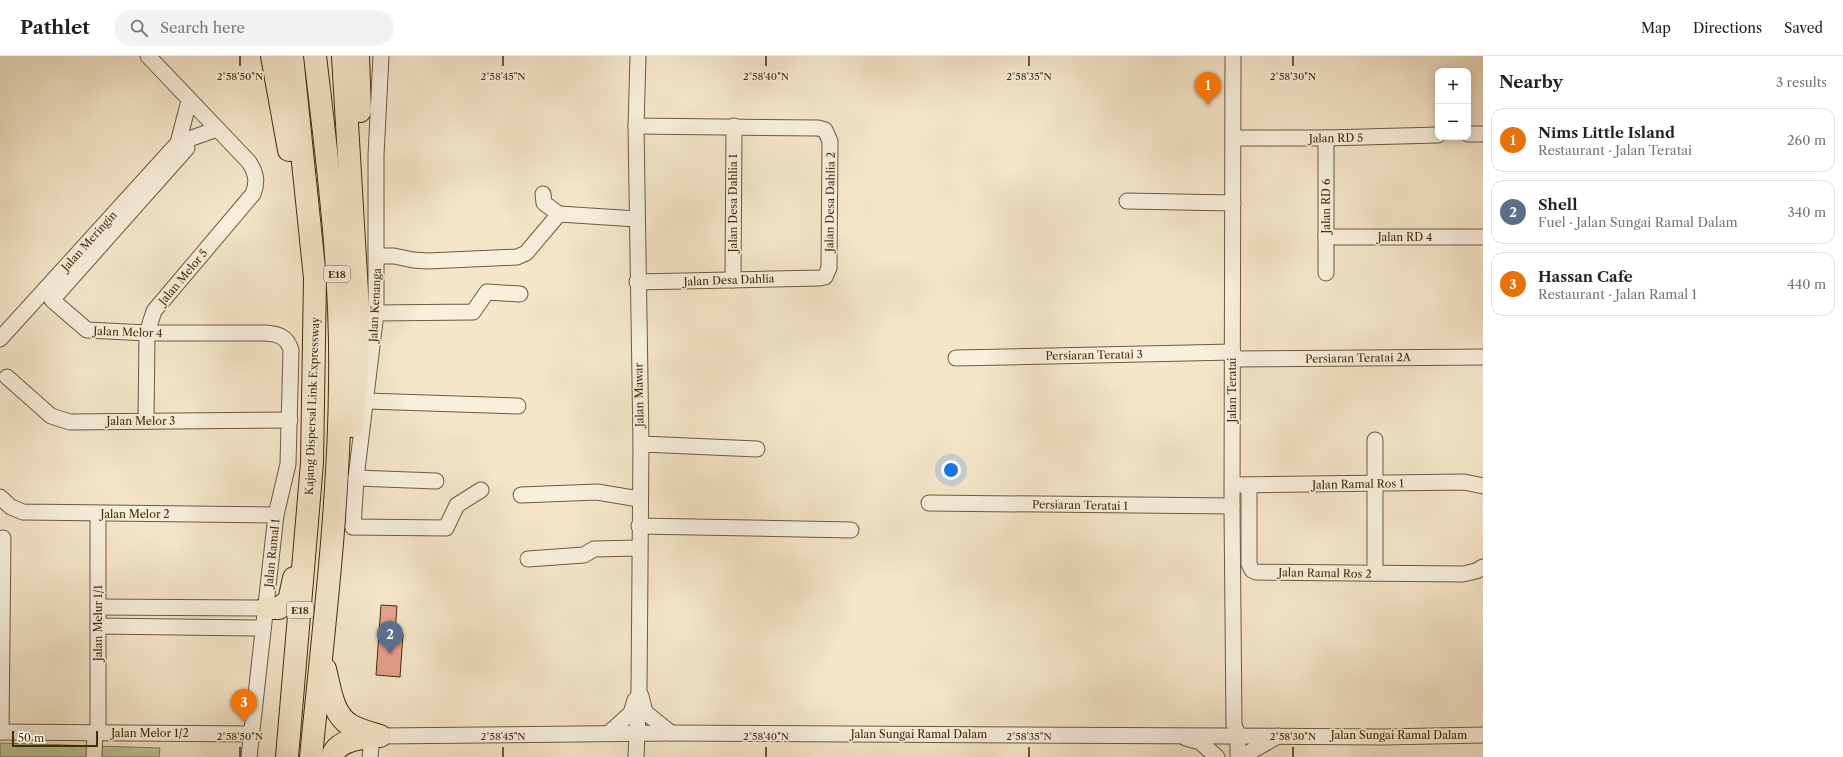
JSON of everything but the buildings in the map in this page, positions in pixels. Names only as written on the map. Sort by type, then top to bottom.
[{"type":"highway","points":[[272,56],[292,170],[308,203]]},
{"type":"highway","name":"Kajang Dispersal Link Expressway","points":[[287,757],[312,462],[315,278],[292,56]]},
{"type":"highway","name":"E18","points":[[311,757],[335,493],[340,384],[339,300],[331,191],[315,56]]},
{"type":"highway","name":"E18","points":[[335,493],[343,479],[351,435],[357,372],[367,311],[343,56]]},
{"type":"highway","points":[[358,56],[367,311]]},
{"type":"highway","points":[[265,617],[289,601],[312,462]]},
{"type":"highway","points":[[265,617],[283,615],[287,620],[289,733]]},
{"type":"highway","points":[[321,652],[332,697],[339,713],[351,726],[374,743]]},
{"type":"highway","points":[[332,757],[342,744],[353,740],[374,743]]},
{"type":"street","points":[[148,56],[217,129]]},
{"type":"street","name":"Jalan Kenanga","points":[[353,527],[356,478],[366,401],[367,311],[378,256],[376,155],[381,56]]},
{"type":"street","name":"Jalan Mawar","points":[[636,757],[639,689],[639,499],[641,444],[637,282],[636,126],[638,56]]},
{"type":"street","name":"Jalan Teratai","points":[[1232,731],[1233,56]]},
{"type":"street","name":"Jalan Meringin","points":[[183,146],[189,101]]},
{"type":"street","points":[[636,126],[734,126]]},
{"type":"street","name":"Jalan Desa Dahlia 2","points":[[734,126],[818,128],[825,130],[830,141],[829,268],[827,274],[820,278]]},
{"type":"street","name":"Jalan Desa Dahlia 1","points":[[733,280],[734,126]]},
{"type":"street","name":"Jalan Meringin","points":[[0,339],[183,146],[217,129]]},
{"type":"street","name":"Jalan Melor 5","points":[[146,421],[147,333],[154,311],[253,194],[256,186],[254,170],[217,129]]},
{"type":"street","points":[[1471,134],[1483,134]]},
{"type":"street","name":"Jalan RD 5","points":[[1234,138],[1326,138],[1435,135]]},
{"type":"street","name":"Jalan RD 6","points":[[1326,138],[1326,273]]},
{"type":"street","name":"Jalan Melor 4","points":[[183,146],[52,300],[87,330],[147,333],[273,334],[285,339],[291,350]]},
{"type":"street","points":[[543,194],[544,203],[559,214],[637,219]]},
{"type":"street","points":[[1127,200],[1233,203]]},
{"type":"street","points":[[378,256],[394,256],[428,261],[517,257],[526,253],[559,214]]},
{"type":"street","name":"Jalan RD 4","points":[[1326,236],[1483,237]]},
{"type":"street","name":"Jalan Desa Dahlia","points":[[637,282],[820,278]]},
{"type":"street","points":[[367,311],[473,312],[487,292],[520,294]]},
{"type":"street","name":"Jalan Ramal 1","points":[[249,757],[276,515],[288,464],[291,350]]},
{"type":"street","name":"Persiaran Teratai 2A","points":[[1233,356],[1483,357]]},
{"type":"street","name":"Persiaran Teratai 3","points":[[956,358],[1233,356]]},
{"type":"street","name":"Jalan Melor 3","points":[[7,377],[51,416],[70,422],[290,420]]},
{"type":"street","points":[[366,401],[518,406]]},
{"type":"street","points":[[1375,440],[1375,573]]},
{"type":"street","points":[[641,444],[757,449]]},
{"type":"street","points":[[356,478],[436,481]]},
{"type":"street","name":"Jalan Ramal Ros 1","points":[[1232,486],[1464,482],[1483,486]]},
{"type":"street","name":"Jalan Ramal Ros 2","points":[[1249,485],[1249,564],[1252,570],[1256,572],[1463,574],[1476,571],[1483,567]]},
{"type":"street","points":[[331,541],[353,527],[446,528],[457,505],[481,490]]},
{"type":"street","points":[[521,495],[597,492],[639,499]]},
{"type":"street","name":"Jalan Melor 2","points":[[0,497],[11,507],[23,512],[276,515]]},
{"type":"street","name":"Persiaran Teratai 1","points":[[929,504],[1232,506]]},
{"type":"street","name":"Jalan Melur 1/1","points":[[94,757],[96,732],[98,626],[98,514]]},
{"type":"street","points":[[639,526],[851,530]]},
{"type":"street","points":[[1,732],[2,544]]},
{"type":"street","points":[[528,559],[584,555],[594,549],[639,548]]},
{"type":"street","points":[[98,607],[265,617]]},
{"type":"street","points":[[98,626],[265,617]]},
{"type":"street","points":[[609,733],[631,713],[639,689]]},
{"type":"street","points":[[639,689],[645,712],[671,733]]},
{"type":"street","points":[[1225,757],[1232,731]]},
{"type":"street","points":[[1232,731],[1238,757]]},
{"type":"street","name":"Jalan Sungai Ramal Dalam","points":[[374,743],[609,733],[1177,735],[1232,731],[1279,735],[1384,737],[1483,735]]},
{"type":"street","name":"Jalan Melor 1/2","points":[[1,732],[252,734]]},
{"type":"street","points":[[1177,735],[1200,742],[1217,757]]},
{"type":"street","points":[[1245,757],[1250,752],[1279,735]]},
{"type":"green space","points":[[0,743],[160,748],[159,757],[0,757]]},
{"type":"place","name":"Nims Little Island","points":[[1208,105]]},
{"type":"place","name":"Shell","points":[[390,654]]},
{"type":"place","name":"Hassan Cafe","points":[[244,722]]}]
